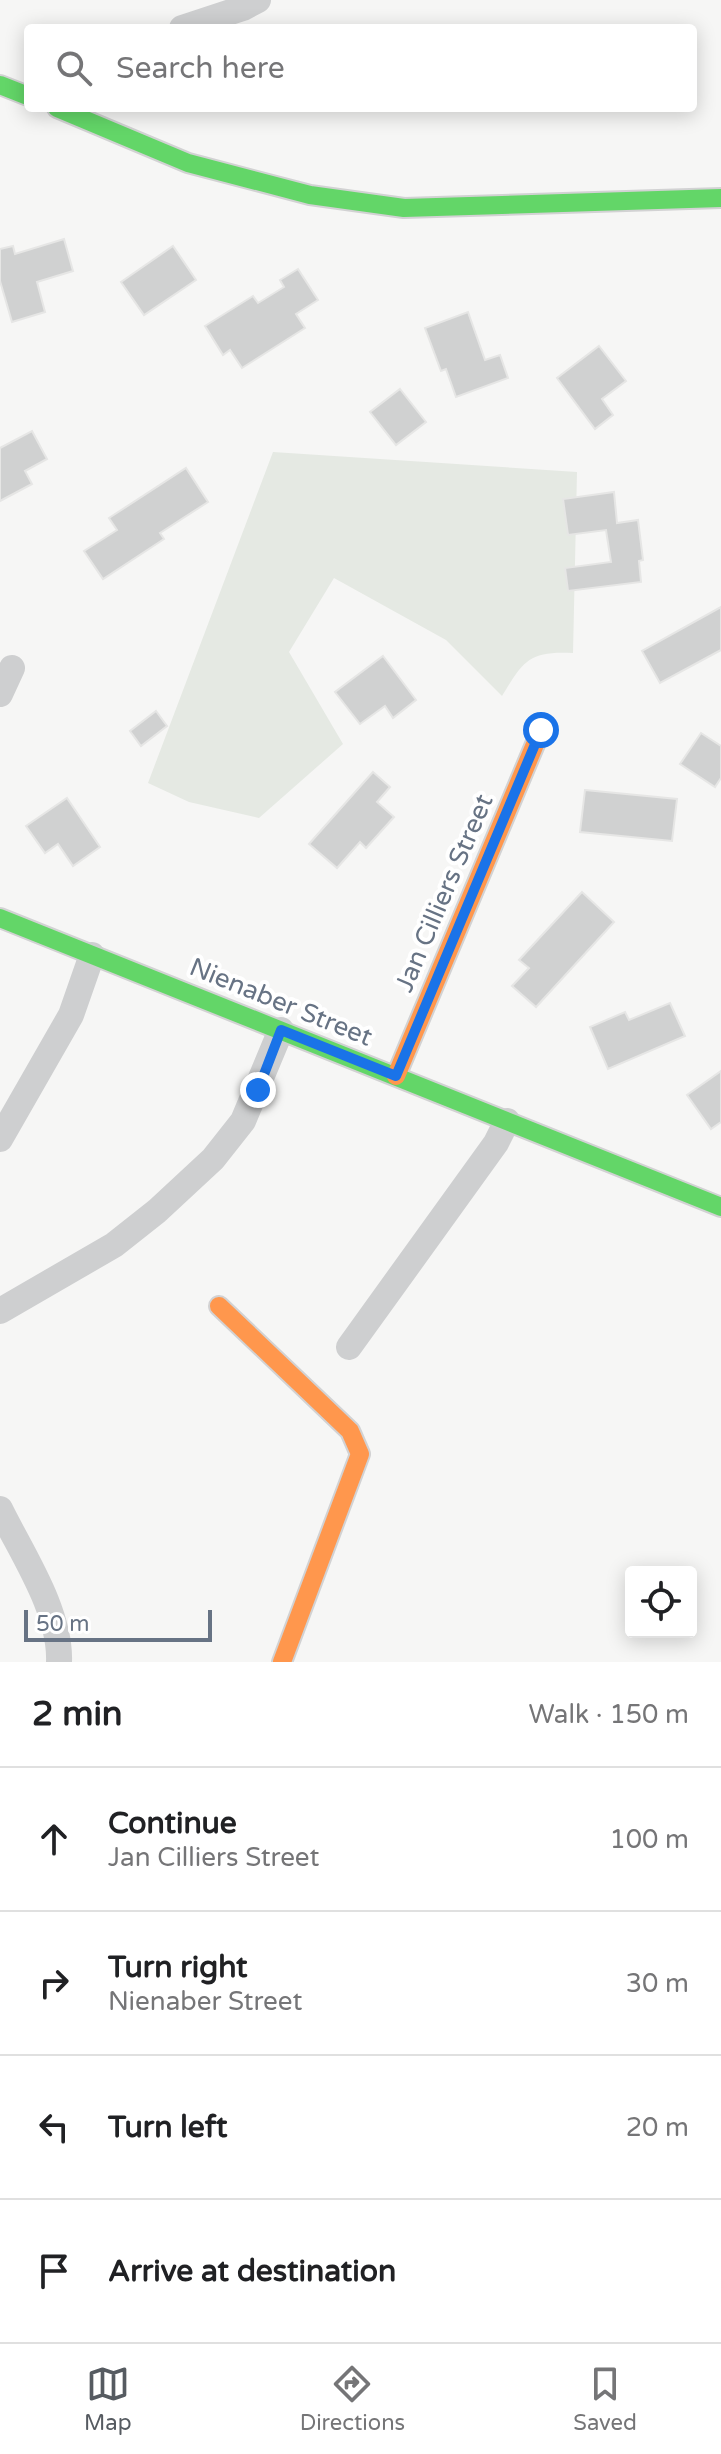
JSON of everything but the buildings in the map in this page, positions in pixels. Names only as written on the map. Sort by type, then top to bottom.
[{"type":"street","points":[[194,24],[258,0]]},
{"type":"street","points":[[0,85],[24,94]]},
{"type":"street","points":[[67,112],[188,163],[310,195],[404,208],[721,198]]},
{"type":"street","points":[[0,694],[12,668]]},
{"type":"street","name":"Jan Cilliers Street","points":[[396,1076],[541,730]]},
{"type":"street","name":"Nienaber Street","points":[[0,918],[721,1207]]},
{"type":"street","points":[[0,1139],[71,1015],[92,955]]},
{"type":"street","points":[[0,1311],[114,1245],[157,1211],[213,1159],[243,1121],[281,1030]]},
{"type":"street","points":[[349,1347],[496,1143],[507,1121]]},
{"type":"street","points":[[219,1306],[350,1431],[360,1454],[282,1662]]},
{"type":"street","points":[[3,1522],[54,1620],[60,1642],[59,1662]]},
{"type":"shaded area","points":[[273,452],[577,472],[573,653],[546,654],[529,660],[502,696],[446,640],[334,578],[289,652],[343,744],[259,818],[189,802],[148,783]]},
{"type":"traffic: fast","points":[[0,85],[24,94]]},
{"type":"traffic: fast","points":[[67,112],[188,163],[310,195],[404,208],[721,198]]},
{"type":"traffic: fast","points":[[0,918],[721,1207]]},
{"type":"traffic: slow","points":[[396,1076],[541,730]]},
{"type":"traffic: slow","points":[[219,1306],[350,1431],[360,1454],[282,1662]]},
{"type":"route","points":[[258,1090],[281,1030],[396,1076],[541,730]]}]
